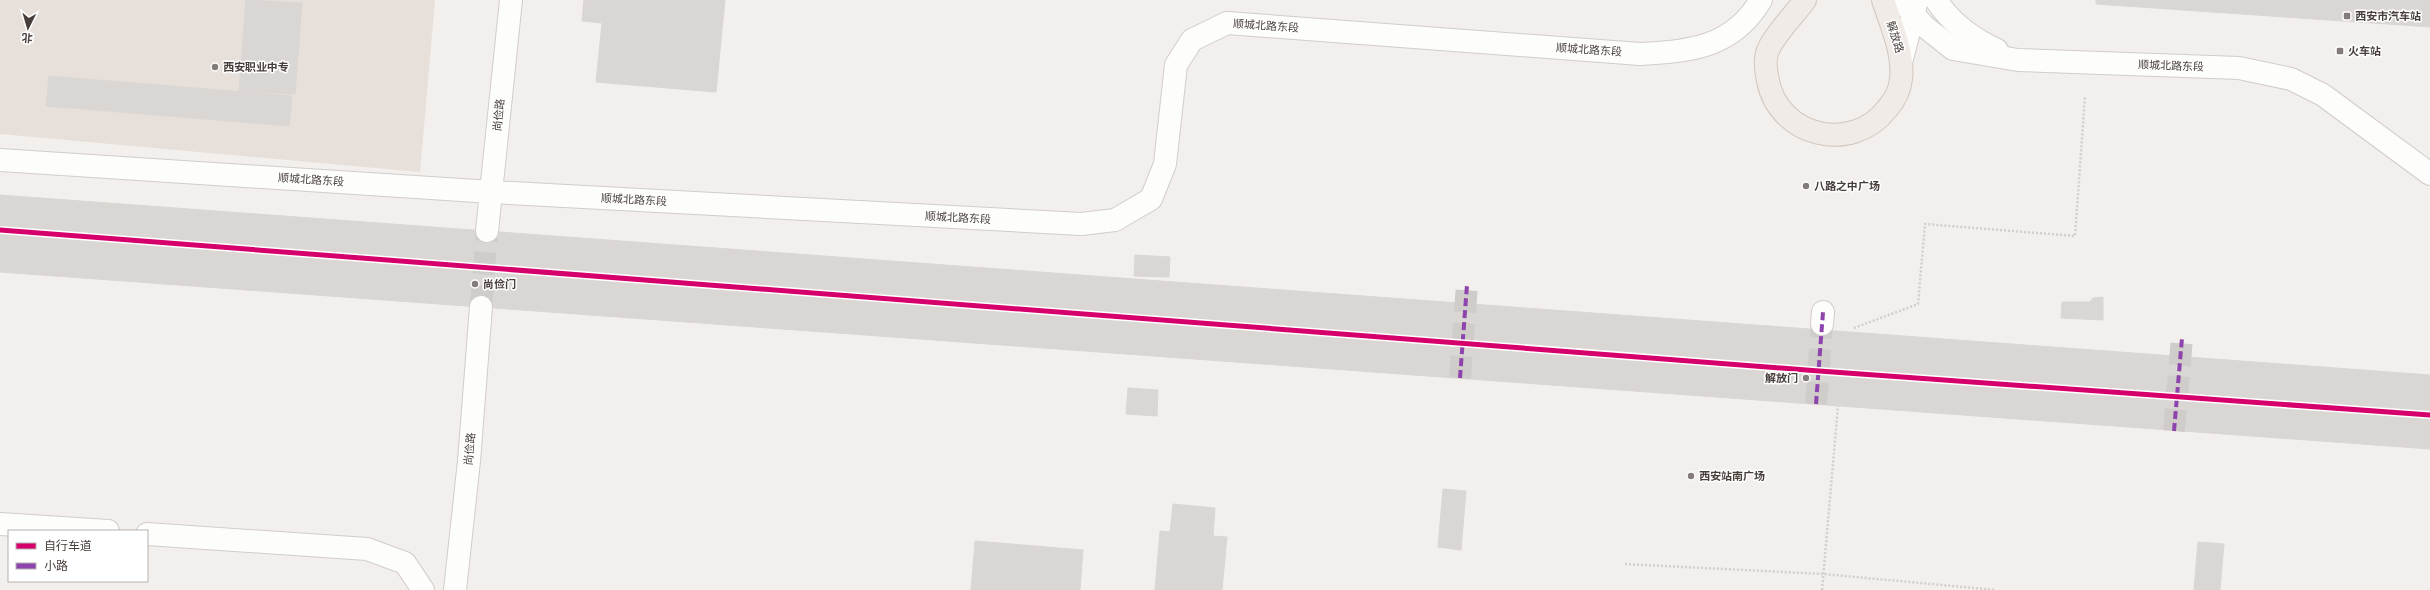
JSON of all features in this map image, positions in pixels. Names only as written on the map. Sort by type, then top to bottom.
[{"type":"main road","name":"解放路","points":[[1805,0],[1768,49],[1766,71],[1770,92],[1781,111],[1797,125],[1818,134],[1840,136],[1861,130],[1880,119],[1893,101],[1901,81],[1902,59],[1884,0]]},
{"type":"street","name":"尚俭路","points":[[487,231],[511,0]]},
{"type":"street","name":"顺城北路东段","points":[[0,160],[492,192],[1081,224],[1115,220],[1151,199],[1165,164],[1176,65],[1192,40],[1227,23],[1640,54],[1685,51],[1724,38],[1750,18],[1761,0]]},
{"type":"street","points":[[1936,0],[1945,14],[1978,41],[2018,60]]},
{"type":"street","name":"顺城北路东段","points":[[1911,5],[1924,26],[1953,49],[2018,60],[2238,68],[2290,80],[2323,95],[2430,174]]},
{"type":"street","points":[[1902,59],[1911,5]]},
{"type":"street","name":"尚俭路","points":[[455,590],[469,461],[481,307]]},
{"type":"street","points":[[0,524],[93,530]]},
{"type":"street","points":[[148,534],[367,549],[405,564],[423,590]]},
{"type":"path","points":[[1853,329],[1918,304],[1925,224],[2075,236],[2086,94]]},
{"type":"path","points":[[1822,590],[1838,406]]},
{"type":"path","points":[[1625,564],[1823,574],[1996,590]]},
{"type":"shaded area","name":"西安职业中专","points":[[0,0],[435,0],[420,172],[0,134]]},
{"type":"building","points":[[246,0],[302,3],[295,94],[239,91]]},
{"type":"building","points":[[584,0],[725,0],[716,92],[596,82],[602,23],[582,21]]},
{"type":"building","name":"西安市汽车站","points":[[2096,0],[2430,0],[2430,27],[2096,4]]},
{"type":"building","points":[[49,76],[292,96],[289,126],[46,106]]},
{"type":"building","points":[[0,195],[2430,375],[2430,449],[0,272]]},
{"type":"building","points":[[1135,255],[1170,257],[1169,277],[1134,276]]},
{"type":"building","points":[[2103,297],[2103,320],[2061,318],[2062,302],[2090,302],[2093,298]]},
{"type":"building","points":[[1128,388],[1158,390],[1157,416],[1126,414]]},
{"type":"building","points":[[1443,489],[1466,491],[1461,550],[1438,547]]},
{"type":"building","points":[[1173,504],[1215,508],[1213,536],[1227,537],[1222,590],[1155,590],[1160,531],[1170,532]]},
{"type":"building","points":[[975,541],[1083,550],[1080,590],[971,590]]},
{"type":"building","points":[[2198,542],[2224,544],[2220,590],[2194,590]]},
{"type":"tunnel","points":[[481,307],[487,231]]},
{"type":"tunnel","points":[[1460,378],[1467,285]]},
{"type":"tunnel","points":[[1816,404],[1822,324]]},
{"type":"tunnel","points":[[2174,431],[2182,338]]},
{"type":"marked path","points":[[1460,378],[1467,285]]},
{"type":"marked path","points":[[1816,404],[1823,312]]},
{"type":"marked path","points":[[2174,431],[2182,338]]},
{"type":"cycle path","points":[[0,230],[1819,371],[2430,415]]},
{"type":"place","name":"西安市汽车站","points":[[2347,16]]},
{"type":"place","name":"火车站","points":[[2340,51]]},
{"type":"place","name":"西安职业中专","points":[[215,67]]},
{"type":"place","name":"八路之中广场","points":[[1806,186]]},
{"type":"place","name":"尚俭门","points":[[475,284]]},
{"type":"place","name":"解放门","points":[[1806,378]]},
{"type":"place","name":"西安站南广场","points":[[1691,476]]}]
